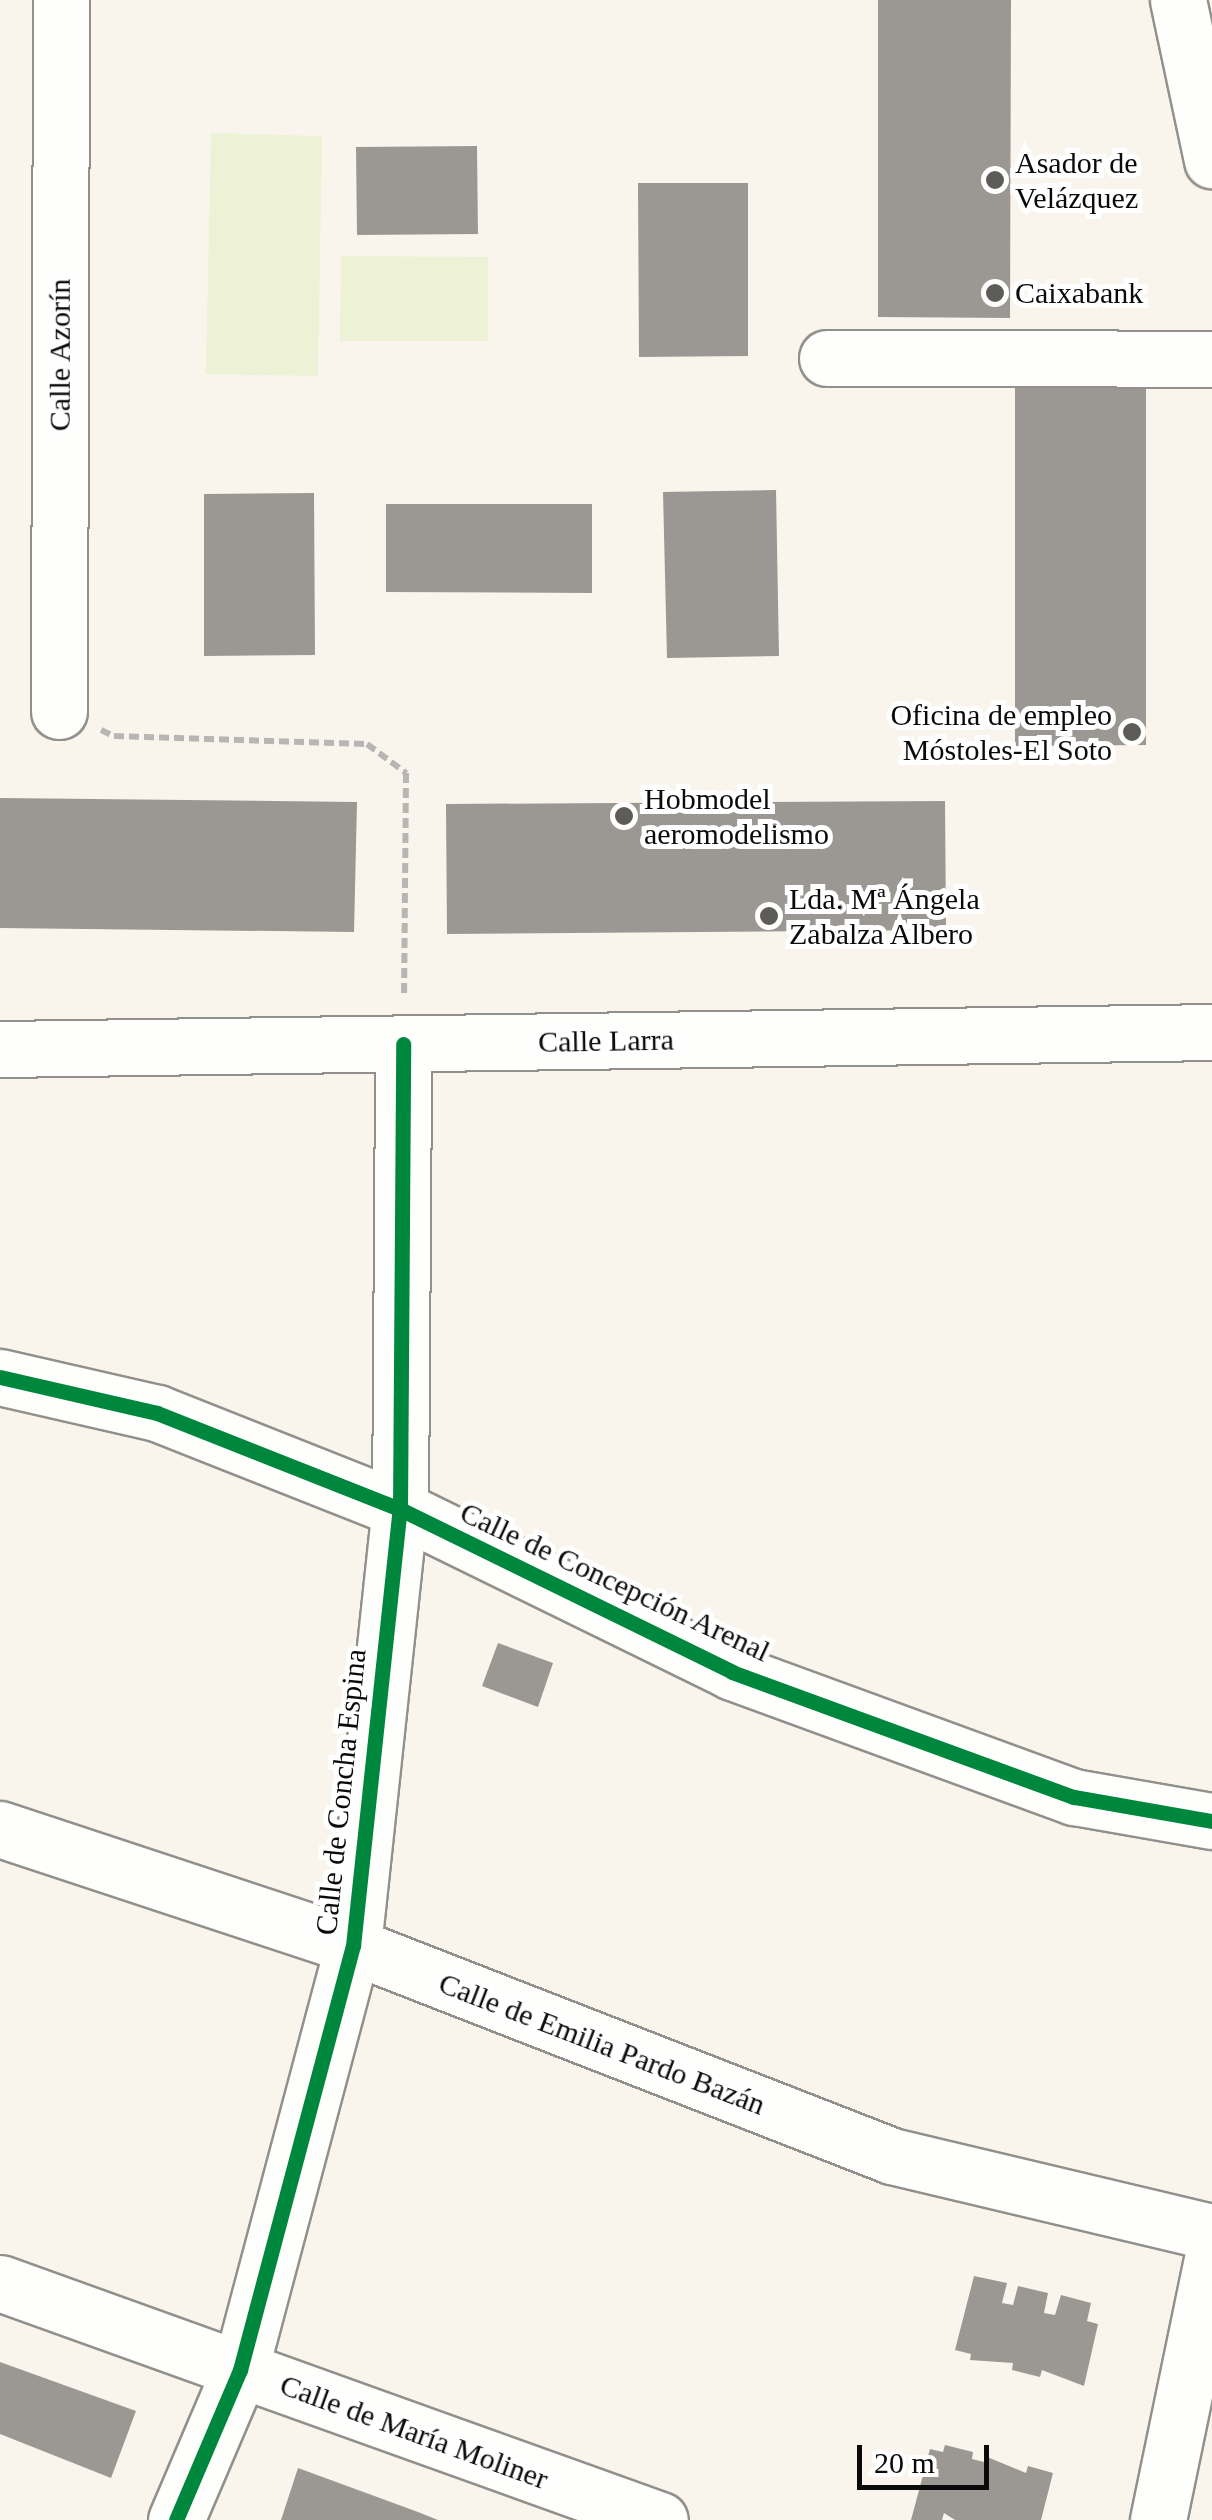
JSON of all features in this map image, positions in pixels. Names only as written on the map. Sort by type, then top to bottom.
[{"type":"street","name":"Calle Azorín","points":[[59,710],[62,0]]},
{"type":"street","points":[[1178,0],[1212,160]]},
{"type":"street","points":[[827,358],[1212,358]]},
{"type":"street","name":"Calle Larra","points":[[0,1049],[1212,1032]]},
{"type":"street","name":"Calle de Concha Espina","points":[[176,2520],[240,2370],[353,1946],[400,1509],[403,1044]]},
{"type":"street","name":"Calle de Concepción Arenal","points":[[0,1378],[157,1413],[400,1509],[732,1672],[1074,1797],[1212,1821]]},
{"type":"street","name":"Calle de Emilia Pardo Bazán","points":[[0,1829],[353,1946],[892,2156],[1212,2232]]},
{"type":"street","points":[[1158,2520],[1212,2260]]},
{"type":"street","name":"Calle de María Moliner","points":[[0,2283],[660,2520]]},
{"type":"path","points":[[59,710],[114,736],[367,744],[406,773],[403,1044]]},
{"type":"green space","points":[[211,133],[322,136],[318,376],[206,374]]},
{"type":"green space","points":[[341,256],[488,257],[488,341],[340,341]]},
{"type":"building","points":[[878,0],[1011,0],[1010,318],[878,317]]},
{"type":"building","points":[[477,146],[478,234],[357,235],[356,147]]},
{"type":"building","points":[[638,183],[748,183],[748,356],[639,357]]},
{"type":"building","points":[[1015,384],[1146,384],[1146,745],[1015,746]]},
{"type":"building","points":[[776,490],[779,656],[667,658],[663,492]]},
{"type":"building","points":[[314,493],[315,655],[204,656],[204,494]]},
{"type":"building","points":[[386,504],[592,504],[592,593],[386,592]]},
{"type":"building","points":[[0,798],[357,802],[354,932],[0,928]]},
{"type":"building","points":[[945,801],[946,930],[447,934],[446,804]]},
{"type":"building","points":[[498,1643],[553,1663],[538,1707],[482,1686]]},
{"type":"building","points":[[974,2276],[1007,2283],[1002,2303],[1013,2305],[1018,2286],[1048,2293],[1044,2313],[1055,2315],[1061,2295],[1091,2303],[1087,2321],[1098,2324],[1084,2386],[1042,2370],[1040,2377],[1012,2370],[1013,2363],[970,2360],[971,2354],[955,2350]]},
{"type":"building","points":[[0,2362],[136,2411],[111,2478],[0,2434]]},
{"type":"building","points":[[945,2445],[973,2452],[972,2459],[984,2462],[985,2456],[1026,2473],[1028,2466],[1053,2473],[1041,2520],[955,2520],[944,2513],[942,2520],[911,2520],[930,2449],[943,2452]]},
{"type":"building","points":[[298,2468],[418,2512],[438,2520],[281,2520]]},
{"type":"cycle path","points":[[176,2520],[240,2370],[353,1946],[400,1509],[403,1044]]},
{"type":"cycle path","points":[[0,1377],[157,1413],[400,1509],[732,1672],[1074,1797],[1212,1821]]},
{"type":"place","name":"Asador de Velázquez","points":[[995,180]]},
{"type":"place","name":"Caixabank","points":[[995,293]]},
{"type":"place","name":"Oficina de empleo Móstoles-El Soto","points":[[1132,732]]},
{"type":"place","name":"Hobmodel aeromodelismo","points":[[624,816]]},
{"type":"place","name":"Lda. Mª Ángela Zabalza Albero","points":[[769,916]]}]
